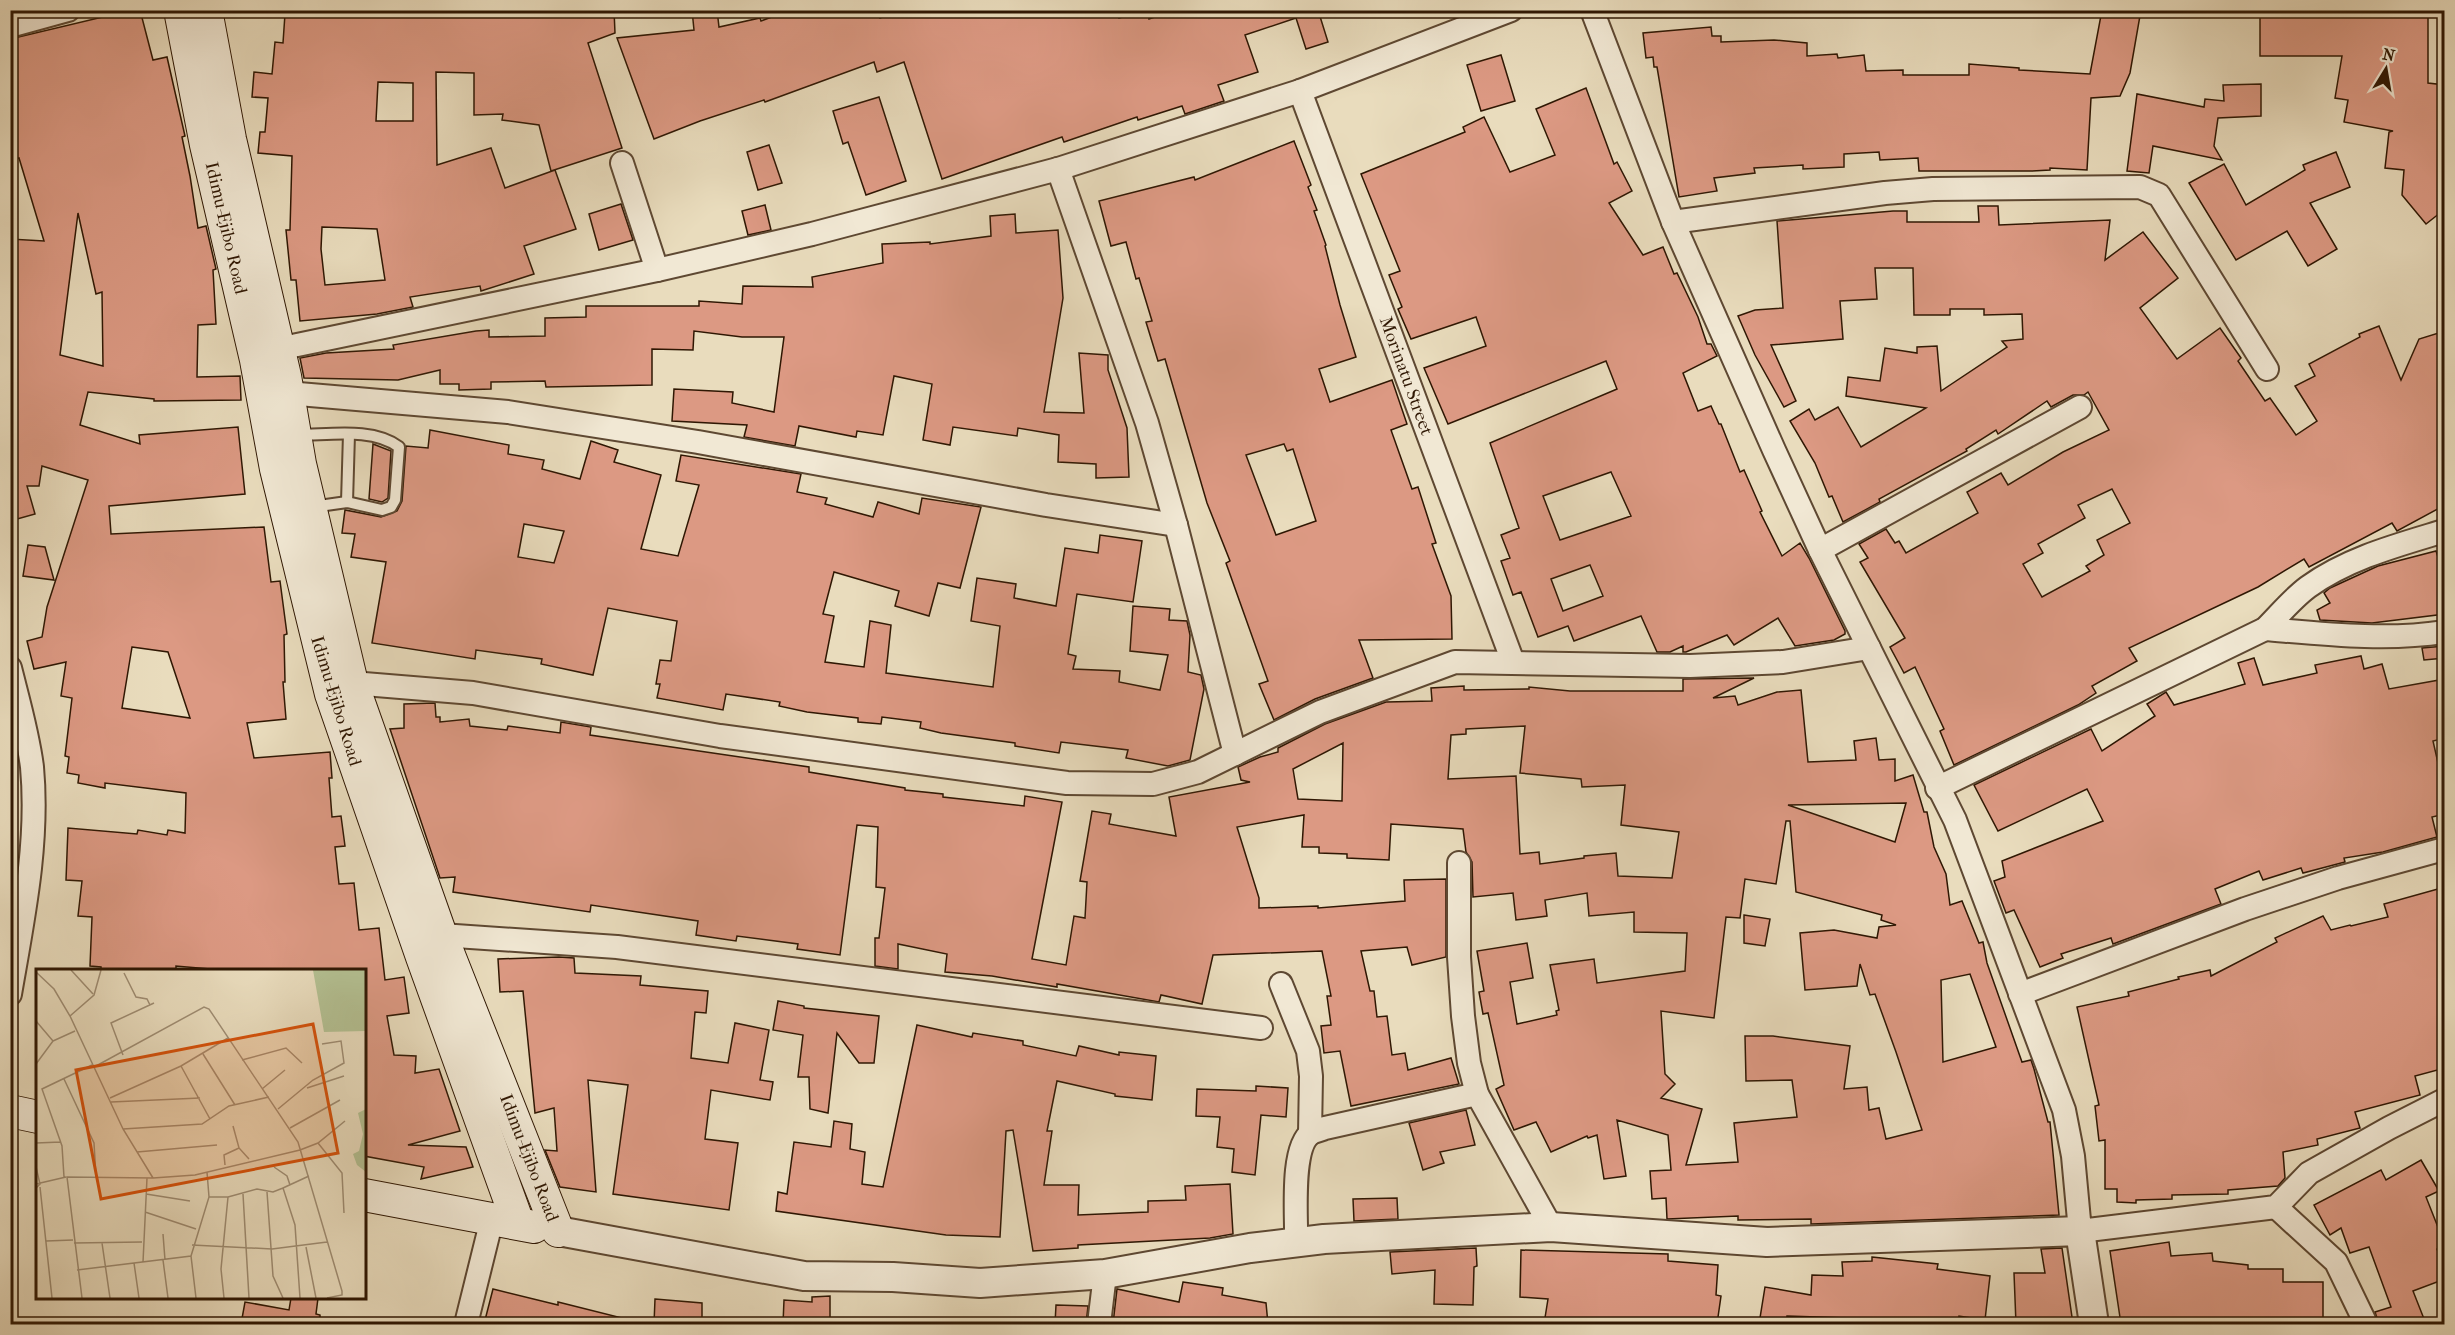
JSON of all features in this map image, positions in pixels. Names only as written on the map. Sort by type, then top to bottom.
[{"type":"main road","name":"Idimu-Ejibo Road","points":[[180,10],[206,145],[256,360],[311,507],[352,683],[359,738],[505,1221]]},
{"type":"main road","name":"Idimu-Ejibo Road","points":[[206,10],[230,140],[287,393],[291,456],[331,694],[359,738],[441,935],[558,1231]]},
{"type":"main road","points":[[10,1111],[36,1117]]},
{"type":"main road","points":[[366,1196],[558,1231]]},
{"type":"street","points":[[10,26],[68,10]]},
{"type":"street","points":[[278,349],[657,270],[812,234],[1058,169],[1300,91],[1511,10]]},
{"type":"street","points":[[1592,10],[1673,222],[1820,550],[1955,820],[2064,1110],[2073,1156],[2080,1231],[2094,1324]]},
{"type":"street","name":"Morinatu Street","points":[[1300,91],[1512,662]]},
{"type":"street","points":[[622,163],[657,270]]},
{"type":"street","points":[[1058,169],[1147,423],[1176,525],[1235,754]]},
{"type":"street","points":[[1673,222],[1921,190],[2140,187],[2159,195],[2267,369]]},
{"type":"street","points":[[287,393],[508,412],[698,442],[1046,505],[1176,525]]},
{"type":"street","points":[[1820,550],[2080,407]]},
{"type":"street","points":[[1937,788],[2265,629],[2307,587],[2344,566],[2386,549],[2445,531]]},
{"type":"street","points":[[2265,629],[2386,637],[2445,632]]},
{"type":"street","points":[[352,683],[473,693],[720,736],[1067,783],[1153,784],[1198,772],[1320,712],[1455,662],[1690,666],[1783,662],[1869,648]]},
{"type":"street","points":[[10,668],[31,764],[34,803],[32,854],[10,994]]},
{"type":"street","points":[[2020,994],[2245,909],[2338,878],[2445,849]]},
{"type":"street","points":[[1459,863],[1459,957],[1463,1016],[1469,1063],[1477,1095],[1551,1227]]},
{"type":"street","points":[[441,935],[617,947],[1261,1028]]},
{"type":"street","points":[[1281,984],[1308,1051],[1311,1076],[1310,1134],[1300,1149],[1298,1162],[1296,1242]]},
{"type":"street","points":[[1310,1134],[1325,1128],[1477,1095]]},
{"type":"street","points":[[558,1231],[804,1276],[893,1277],[980,1282],[1105,1274],[1250,1248],[1324,1239],[1551,1227],[1767,1242],[2080,1231],[2276,1207],[2309,1173],[2445,1100]]},
{"type":"street","points":[[2276,1207],[2336,1262],[2366,1324]]},
{"type":"street","points":[[466,1324],[505,1221]]},
{"type":"street","points":[[1099,1324],[1105,1274]]},
{"type":"lane","points":[[291,456],[349,434],[385,438],[399,447],[396,500],[391,507],[382,510],[347,502],[311,507]]},
{"type":"lane","points":[[347,502],[349,434]]},
{"type":"building","points":[[140,10],[153,60],[167,57],[185,136],[182,137],[198,228],[206,226],[216,269],[213,270],[216,324],[198,325],[197,377],[240,376],[241,400],[154,401],[154,399],[88,392],[80,425],[140,444],[139,435],[238,427],[245,494],[109,506],[111,534],[264,527],[271,582],[280,581],[287,634],[284,635],[285,682],[283,682],[286,719],[247,723],[254,758],[330,752],[332,817],[341,816],[345,846],[335,847],[339,884],[354,883],[359,930],[379,928],[385,980],[404,977],[409,1013],[387,1016],[394,1055],[416,1056],[415,1073],[439,1069],[460,1131],[408,1145],[466,1147],[473,1167],[421,1179],[424,1167],[366,1156],[366,969],[210,969],[176,966],[176,969],[101,969],[101,967],[90,966],[92,917],[78,916],[82,881],[66,880],[68,828],[137,834],[138,830],[167,835],[168,830],[185,833],[186,793],[105,783],[105,788],[78,783],[79,775],[67,773],[69,757],[65,756],[72,698],[61,696],[66,662],[34,669],[27,641],[42,637],[47,607],[88,480],[42,466],[39,486],[27,486],[35,514],[10,521],[10,411],[15,396],[10,394],[10,239],[44,241],[19,158],[10,160],[10,39]],"holes":[[[78,213],[96,294],[102,292],[103,366],[60,355]],[[132,647],[168,652],[190,718],[122,708]]]},
{"type":"building","points":[[340,10],[500,13],[500,10],[614,10],[615,33],[588,43],[622,148],[551,171],[539,125],[502,120],[503,114],[474,115],[474,73],[436,72],[437,165],[491,148],[505,188],[555,170],[576,229],[524,246],[534,274],[481,291],[480,286],[410,297],[413,307],[377,314],[300,321],[296,280],[291,280],[286,230],[290,230],[292,156],[258,153],[260,132],[265,132],[268,98],[252,97],[254,72],[272,74],[275,42],[283,43],[285,14],[340,16]],"holes":[[[378,82],[413,83],[413,121],[376,121]],[[322,227],[377,229],[385,280],[325,285],[321,249]]]},
{"type":"building","points":[[692,10],[717,10],[719,27],[760,18],[761,21],[790,10],[804,10],[806,16],[822,10],[877,10],[880,18],[900,10],[1118,10],[1119,18],[1147,10],[1149,19],[1175,10],[1318,10],[1328,42],[1306,49],[1296,18],[1245,35],[1258,72],[1218,85],[1224,101],[1185,114],[1182,106],[1138,120],[1137,117],[1064,142],[1062,137],[942,179],[904,62],[877,72],[874,62],[654,139],[617,38],[694,30]]},
{"type":"building","points":[[2102,10],[2141,10],[2130,73],[2120,96],[2091,98],[2087,170],[2050,168],[2050,170],[2032,171],[1919,171],[1918,158],[1880,160],[1879,152],[1844,154],[1844,167],[1803,169],[1803,165],[1754,168],[1755,173],[1714,178],[1717,191],[1679,197],[1657,67],[1654,67],[1653,57],[1646,58],[1643,33],[1711,27],[1712,36],[1721,36],[1721,42],[1774,40],[1807,43],[1807,56],[1837,54],[1838,58],[1864,55],[1866,71],[1903,70],[1903,75],[1969,75],[1969,64],[2019,68],[2019,70],[2090,74]]},
{"type":"building","points":[[2260,16],[2428,16],[2428,83],[2445,85],[2445,209],[2426,224],[2402,195],[2404,170],[2385,168],[2389,132],[2393,131],[2344,122],[2348,100],[2335,98],[2342,56],[2260,56]]},
{"type":"building","points":[[1501,55],[1515,101],[1481,111],[1467,65]]},
{"type":"building","points":[[2261,84],[2261,116],[2218,118],[2214,146],[2222,160],[2153,146],[2149,173],[2127,171],[2137,94],[2204,107],[2205,99],[2224,101],[2223,85]]},
{"type":"building","points":[[1586,88],[1614,164],[1617,162],[1632,191],[1609,203],[1643,255],[1663,247],[1674,274],[1677,273],[1698,317],[1707,344],[1711,344],[1717,356],[1683,373],[1698,411],[1711,406],[1721,424],[1740,472],[1744,470],[1762,511],[1760,512],[1782,556],[1800,543],[1845,634],[1834,640],[1795,646],[1778,618],[1734,645],[1727,635],[1686,652],[1683,652],[1683,646],[1670,652],[1657,652],[1641,616],[1574,641],[1568,626],[1538,637],[1521,592],[1513,595],[1501,561],[1510,558],[1501,535],[1519,528],[1490,443],[1617,389],[1606,361],[1448,424],[1424,368],[1486,346],[1476,317],[1411,339],[1398,309],[1402,307],[1389,275],[1400,271],[1361,174],[1465,132],[1463,127],[1484,117],[1510,172],[1555,155],[1536,109]],"holes":[[[1611,472],[1631,516],[1560,540],[1543,496]],[[1590,565],[1603,596],[1563,611],[1551,579]]]},
{"type":"building","points":[[879,97],[906,181],[866,195],[848,142],[843,144],[833,111]]},
{"type":"building","points":[[1294,141],[1311,185],[1308,187],[1317,210],[1314,211],[1326,245],[1340,305],[1356,357],[1319,369],[1330,402],[1392,380],[1407,424],[1391,430],[1412,489],[1418,487],[1436,543],[1432,544],[1451,596],[1452,639],[1359,640],[1373,678],[1315,699],[1274,720],[1259,684],[1268,681],[1226,563],[1230,561],[1207,503],[1165,359],[1158,361],[1146,322],[1152,321],[1139,278],[1136,279],[1126,242],[1111,246],[1099,201],[1194,177],[1195,180]],"holes":[[[1284,444],[1287,451],[1293,449],[1316,521],[1276,535],[1246,455]]]},
{"type":"building","points":[[769,145],[782,183],[758,190],[747,152]]},
{"type":"building","points":[[2336,152],[2350,187],[2310,203],[2337,249],[2308,266],[2287,231],[2236,260],[2189,183],[2224,164],[2246,205],[2305,170],[2303,165]]},
{"type":"building","points":[[621,204],[633,240],[599,250],[589,214]]},
{"type":"building","points":[[765,205],[771,230],[748,235],[742,211]]},
{"type":"building","points":[[1978,206],[1998,206],[1999,225],[2110,220],[2105,260],[2143,232],[2178,278],[2140,308],[2177,359],[2220,328],[2241,358],[2238,361],[2265,401],[2270,398],[2296,435],[2317,421],[2295,386],[2315,376],[2309,364],[2360,337],[2359,334],[2379,326],[2401,380],[2419,339],[2445,331],[2445,505],[2397,531],[2392,523],[2309,567],[2304,559],[2258,587],[2129,648],[2137,661],[2092,686],[2096,693],[2078,705],[1954,765],[1940,731],[1944,729],[1915,667],[1904,673],[1890,647],[1905,638],[1860,562],[1868,558],[1859,544],[1886,529],[1895,543],[1899,541],[1906,553],[1978,513],[1967,492],[2001,473],[2008,485],[2063,452],[2109,430],[2088,392],[2084,395],[2073,395],[2051,407],[2047,401],[1998,434],[1996,430],[1966,449],[1967,451],[1879,499],[1880,502],[1843,522],[1832,496],[1829,497],[1815,463],[1790,421],[1809,409],[1815,420],[1838,407],[1861,447],[1926,408],[1846,396],[1848,377],[1880,381],[1885,348],[1917,353],[1917,347],[1937,346],[1941,391],[2007,347],[2002,341],[2023,339],[2022,314],[1984,315],[1984,309],[1950,309],[1950,315],[1914,315],[1913,268],[1875,268],[1877,299],[1840,301],[1843,339],[1771,345],[1796,401],[1784,407],[1755,355],[1738,316],[1755,310],[1783,308],[1777,221],[1907,211],[1907,222],[1979,222]],"holes":[[[2112,489],[2130,523],[2097,540],[2104,555],[2086,566],[2090,571],[2042,597],[2023,564],[2043,553],[2038,544],[2085,518],[2078,505]]]},
{"type":"building","points":[[1015,214],[1016,233],[1058,230],[1063,298],[1044,412],[1084,413],[1079,353],[1108,355],[1108,370],[1127,428],[1129,477],[1096,478],[1096,464],[1058,462],[1059,435],[1018,428],[1017,436],[953,427],[950,445],[923,440],[932,384],[894,376],[883,435],[857,431],[856,437],[799,426],[795,446],[744,437],[747,425],[672,421],[674,389],[733,392],[732,403],[774,412],[784,337],[742,337],[694,331],[693,350],[652,349],[652,385],[546,387],[545,381],[491,382],[491,389],[459,390],[459,384],[440,384],[440,370],[398,380],[304,378],[300,358],[326,353],[394,349],[393,345],[476,331],[489,330],[489,337],[545,336],[545,318],[586,317],[586,306],[699,306],[699,301],[742,304],[743,286],[813,287],[812,277],[883,263],[882,244],[930,242],[930,244],[991,236],[990,216]]},
{"type":"building","points":[[430,430],[509,445],[508,454],[544,460],[542,469],[580,479],[591,441],[618,450],[614,462],[661,475],[641,549],[678,556],[699,485],[676,481],[681,455],[801,474],[797,492],[827,498],[825,504],[873,517],[878,502],[919,514],[922,498],[981,507],[960,588],[938,583],[929,616],[895,606],[899,591],[834,572],[823,614],[834,616],[825,662],[864,667],[870,621],[891,625],[886,673],[993,687],[1000,626],[971,621],[977,578],[1016,584],[1014,598],[1056,606],[1065,548],[1098,553],[1100,535],[1142,541],[1133,602],[1077,594],[1068,654],[1076,656],[1073,669],[1120,671],[1119,682],[1160,690],[1168,655],[1130,651],[1133,606],[1170,609],[1169,620],[1187,621],[1190,635],[1188,672],[1201,675],[1204,689],[1190,760],[1168,766],[1126,758],[1128,750],[1061,742],[1059,753],[1015,746],[1015,743],[941,733],[920,728],[921,722],[882,717],[881,724],[858,722],[858,718],[807,712],[779,706],[780,702],[726,694],[723,710],[657,698],[660,684],[656,684],[660,660],[671,661],[677,621],[608,608],[593,675],[541,664],[542,659],[476,650],[475,659],[372,643],[386,562],[351,557],[355,534],[342,533],[345,510],[381,517],[397,511],[402,501],[406,446],[428,448]],"holes":[[[524,524],[564,531],[554,563],[518,557]]]},
{"type":"building","points":[[373,444],[391,451],[388,498],[382,502],[369,499]]},
{"type":"building","points":[[28,545],[45,547],[54,580],[23,576]]},
{"type":"building","points":[[2436,551],[2438,557],[2445,555],[2445,614],[2372,623],[2320,620],[2317,610],[2330,603],[2324,593],[2330,588],[2378,566]]},
{"type":"building","points":[[2445,646],[2445,658],[2424,660],[2422,648]]},
{"type":"building","points":[[2361,656],[2364,669],[2382,664],[2389,689],[2445,679],[2445,738],[2433,741],[2445,794],[2445,814],[2432,817],[2437,837],[2383,852],[2344,858],[2345,862],[2303,873],[2301,868],[2263,880],[2259,871],[2215,889],[2221,904],[2113,944],[2111,938],[2061,954],[2063,958],[2040,967],[2014,910],[2006,913],[1994,881],[2005,877],[2002,861],[2103,821],[2087,789],[1998,831],[1974,785],[2091,729],[2102,751],[2155,716],[2147,704],[2166,692],[2174,705],[2245,684],[2238,663],[2254,658],[2263,685],[2317,673],[2315,665]]},
{"type":"building","points":[[1754,678],[1713,698],[1735,696],[1738,705],[1777,692],[1801,690],[1808,762],[1856,760],[1854,741],[1876,738],[1879,760],[1895,759],[1895,781],[1913,775],[1924,812],[1927,812],[1934,847],[1946,874],[1950,905],[1962,901],[1979,943],[1983,942],[1987,963],[2022,1062],[2031,1060],[2034,1069],[2048,1122],[2050,1122],[2059,1215],[1811,1224],[1811,1219],[1738,1220],[1738,1216],[1667,1219],[1666,1198],[1652,1199],[1650,1171],[1671,1170],[1668,1135],[1617,1120],[1626,1176],[1604,1179],[1597,1135],[1588,1138],[1587,1136],[1551,1152],[1536,1122],[1514,1130],[1496,1089],[1504,1085],[1488,1013],[1483,1014],[1479,992],[1484,991],[1477,951],[1527,943],[1533,978],[1510,982],[1517,1024],[1557,1015],[1556,1011],[1559,1010],[1550,965],[1594,959],[1597,983],[1685,971],[1687,933],[1634,932],[1634,912],[1589,916],[1587,893],[1545,900],[1547,916],[1516,920],[1513,893],[1473,897],[1472,862],[1466,852],[1463,829],[1391,824],[1389,860],[1347,858],[1347,854],[1319,853],[1319,847],[1302,847],[1304,815],[1237,827],[1259,898],[1259,908],[1318,906],[1318,908],[1405,901],[1404,880],[1446,879],[1446,957],[1412,965],[1407,947],[1361,951],[1370,991],[1374,991],[1377,1017],[1387,1016],[1392,1055],[1405,1053],[1408,1070],[1451,1058],[1459,1084],[1351,1106],[1340,1051],[1324,1053],[1321,1026],[1331,1025],[1327,996],[1331,996],[1322,951],[1213,955],[1202,1004],[1161,995],[1159,1002],[1057,984],[1057,987],[992,976],[945,972],[947,954],[898,944],[898,969],[875,966],[875,938],[879,938],[885,888],[876,887],[878,827],[857,825],[840,955],[797,949],[798,944],[737,936],[736,941],[696,935],[698,921],[591,905],[590,912],[453,892],[455,877],[440,878],[390,729],[404,728],[404,704],[435,703],[436,717],[440,717],[440,722],[469,719],[470,726],[507,730],[508,726],[560,733],[561,722],[591,727],[590,735],[809,767],[809,772],[905,788],[905,790],[943,794],[943,797],[1024,806],[1025,796],[1062,802],[1032,959],[1066,965],[1074,916],[1085,918],[1087,882],[1080,881],[1092,811],[1111,814],[1109,824],[1176,836],[1169,797],[1250,782],[1241,780],[1238,767],[1278,752],[1278,748],[1325,724],[1386,702],[1432,701],[1431,688],[1464,686],[1464,690],[1529,689],[1529,687],[1570,691],[1683,691],[1683,679]],"holes":[[[1525,726],[1520,773],[1581,779],[1582,787],[1625,785],[1621,825],[1679,832],[1672,878],[1618,876],[1616,853],[1540,864],[1539,852],[1520,854],[1516,776],[1448,779],[1451,735],[1466,734],[1466,729]],[[1343,743],[1342,801],[1298,799],[1293,769]],[[1906,803],[1895,842],[1788,805]],[[1786,821],[1790,821],[1796,892],[1882,915],[1881,920],[1896,925],[1879,927],[1877,938],[1834,930],[1800,933],[1805,990],[1857,986],[1860,964],[1870,995],[1875,994],[1922,1130],[1886,1139],[1879,1108],[1869,1110],[1867,1087],[1844,1089],[1850,1046],[1773,1036],[1745,1036],[1746,1081],[1792,1080],[1797,1117],[1734,1123],[1738,1162],[1686,1165],[1702,1109],[1661,1098],[1675,1084],[1665,1074],[1661,1011],[1714,1018],[1726,917],[1740,918],[1745,879],[1776,884]],[[1970,974],[1996,1047],[1943,1062],[1941,980]]]},
{"type":"building","points":[[2445,887],[2445,1068],[2415,1076],[2420,1095],[2355,1112],[2360,1128],[2317,1139],[2318,1145],[2283,1152],[2285,1178],[2278,1186],[2228,1190],[2228,1194],[2172,1195],[2172,1199],[2136,1200],[2136,1203],[2117,1202],[2117,1189],[2105,1189],[2105,1140],[2099,1141],[2095,1106],[2099,1105],[2077,1007],[2129,996],[2128,992],[2179,979],[2178,977],[2210,970],[2211,976],[2277,942],[2275,938],[2323,916],[2331,930],[2351,926],[2388,917],[2384,904]]},
{"type":"building","points":[[1744,915],[1770,919],[1765,946],[1744,943]]},
{"type":"building","points":[[574,958],[575,973],[641,976],[640,985],[708,991],[706,1013],[695,1012],[691,1058],[728,1063],[735,1023],[769,1030],[760,1080],[773,1082],[770,1100],[711,1090],[705,1139],[738,1143],[729,1210],[613,1194],[628,1085],[588,1080],[596,1192],[560,1187],[545,1150],[557,1151],[554,1108],[535,1113],[523,991],[500,992],[498,959]]},
{"type":"building","points":[[778,1001],[804,1006],[804,1008],[879,1016],[874,1063],[859,1063],[837,1033],[828,1113],[810,1109],[809,1077],[798,1077],[803,1035],[773,1030]]},
{"type":"building","points":[[917,1025],[972,1037],[973,1033],[1023,1041],[1023,1045],[1076,1056],[1079,1046],[1119,1055],[1119,1052],[1156,1056],[1152,1100],[1115,1096],[1115,1094],[1057,1081],[1047,1131],[1052,1131],[1044,1185],[1079,1185],[1078,1215],[1148,1212],[1148,1201],[1186,1200],[1185,1186],[1230,1184],[1233,1234],[1210,1238],[1078,1245],[1078,1248],[1033,1251],[1013,1130],[1006,1131],[1000,1237],[946,1235],[776,1211],[778,1192],[787,1194],[794,1142],[831,1147],[834,1121],[852,1124],[850,1149],[865,1152],[862,1184],[883,1187]]},
{"type":"building","points":[[1256,1086],[1288,1088],[1286,1117],[1261,1115],[1255,1175],[1232,1172],[1234,1149],[1217,1147],[1220,1117],[1196,1116],[1197,1089],[1256,1091]]},
{"type":"building","points":[[1466,1110],[1475,1145],[1440,1152],[1444,1163],[1423,1170],[1409,1123]]},
{"type":"building","points":[[2421,1160],[2439,1191],[2426,1197],[2445,1245],[2437,1249],[2445,1269],[2445,1279],[2413,1291],[2426,1324],[2379,1324],[2375,1312],[2391,1307],[2369,1247],[2350,1253],[2341,1228],[2330,1235],[2314,1205],[2381,1170],[2386,1180]]},
{"type":"building","points":[[1397,1198],[1398,1219],[1354,1221],[1353,1199]]},
{"type":"building","points":[[2169,1242],[2171,1256],[2212,1253],[2213,1261],[2248,1265],[2248,1269],[2283,1269],[2283,1282],[2323,1282],[2323,1324],[2121,1324],[2110,1251]]},
{"type":"building","points":[[1476,1248],[1477,1266],[1474,1267],[1473,1305],[1434,1304],[1435,1270],[1392,1274],[1390,1252]]},
{"type":"building","points":[[2062,1248],[2073,1324],[2016,1324],[2014,1273],[2045,1273],[2041,1249]]},
{"type":"building","points":[[1521,1250],[1668,1254],[1668,1261],[1718,1265],[1716,1295],[1721,1296],[1717,1324],[1544,1324],[1548,1299],[1520,1297]]},
{"type":"building","points":[[1872,1257],[1938,1264],[1937,1269],[1990,1276],[1985,1320],[1959,1316],[1958,1324],[1869,1324],[1847,1321],[1848,1318],[1787,1316],[1786,1323],[1760,1318],[1765,1287],[1811,1295],[1812,1275],[1843,1276],[1842,1262],[1872,1261]]},
{"type":"building","points":[[1183,1282],[1223,1288],[1222,1295],[1266,1303],[1268,1324],[1113,1324],[1117,1289],[1179,1302]]},
{"type":"building","points":[[493,1289],[622,1318],[621,1324],[484,1324]]},
{"type":"building","points":[[830,1296],[830,1324],[783,1324],[784,1300],[812,1302],[812,1297]]},
{"type":"building","points":[[291,1299],[318,1299],[316,1314],[320,1315],[320,1324],[241,1324],[245,1302],[289,1310]]},
{"type":"building","points":[[655,1299],[702,1303],[702,1324],[654,1324]]},
{"type":"building","points":[[1056,1305],[1088,1306],[1086,1324],[1055,1324]]}]
